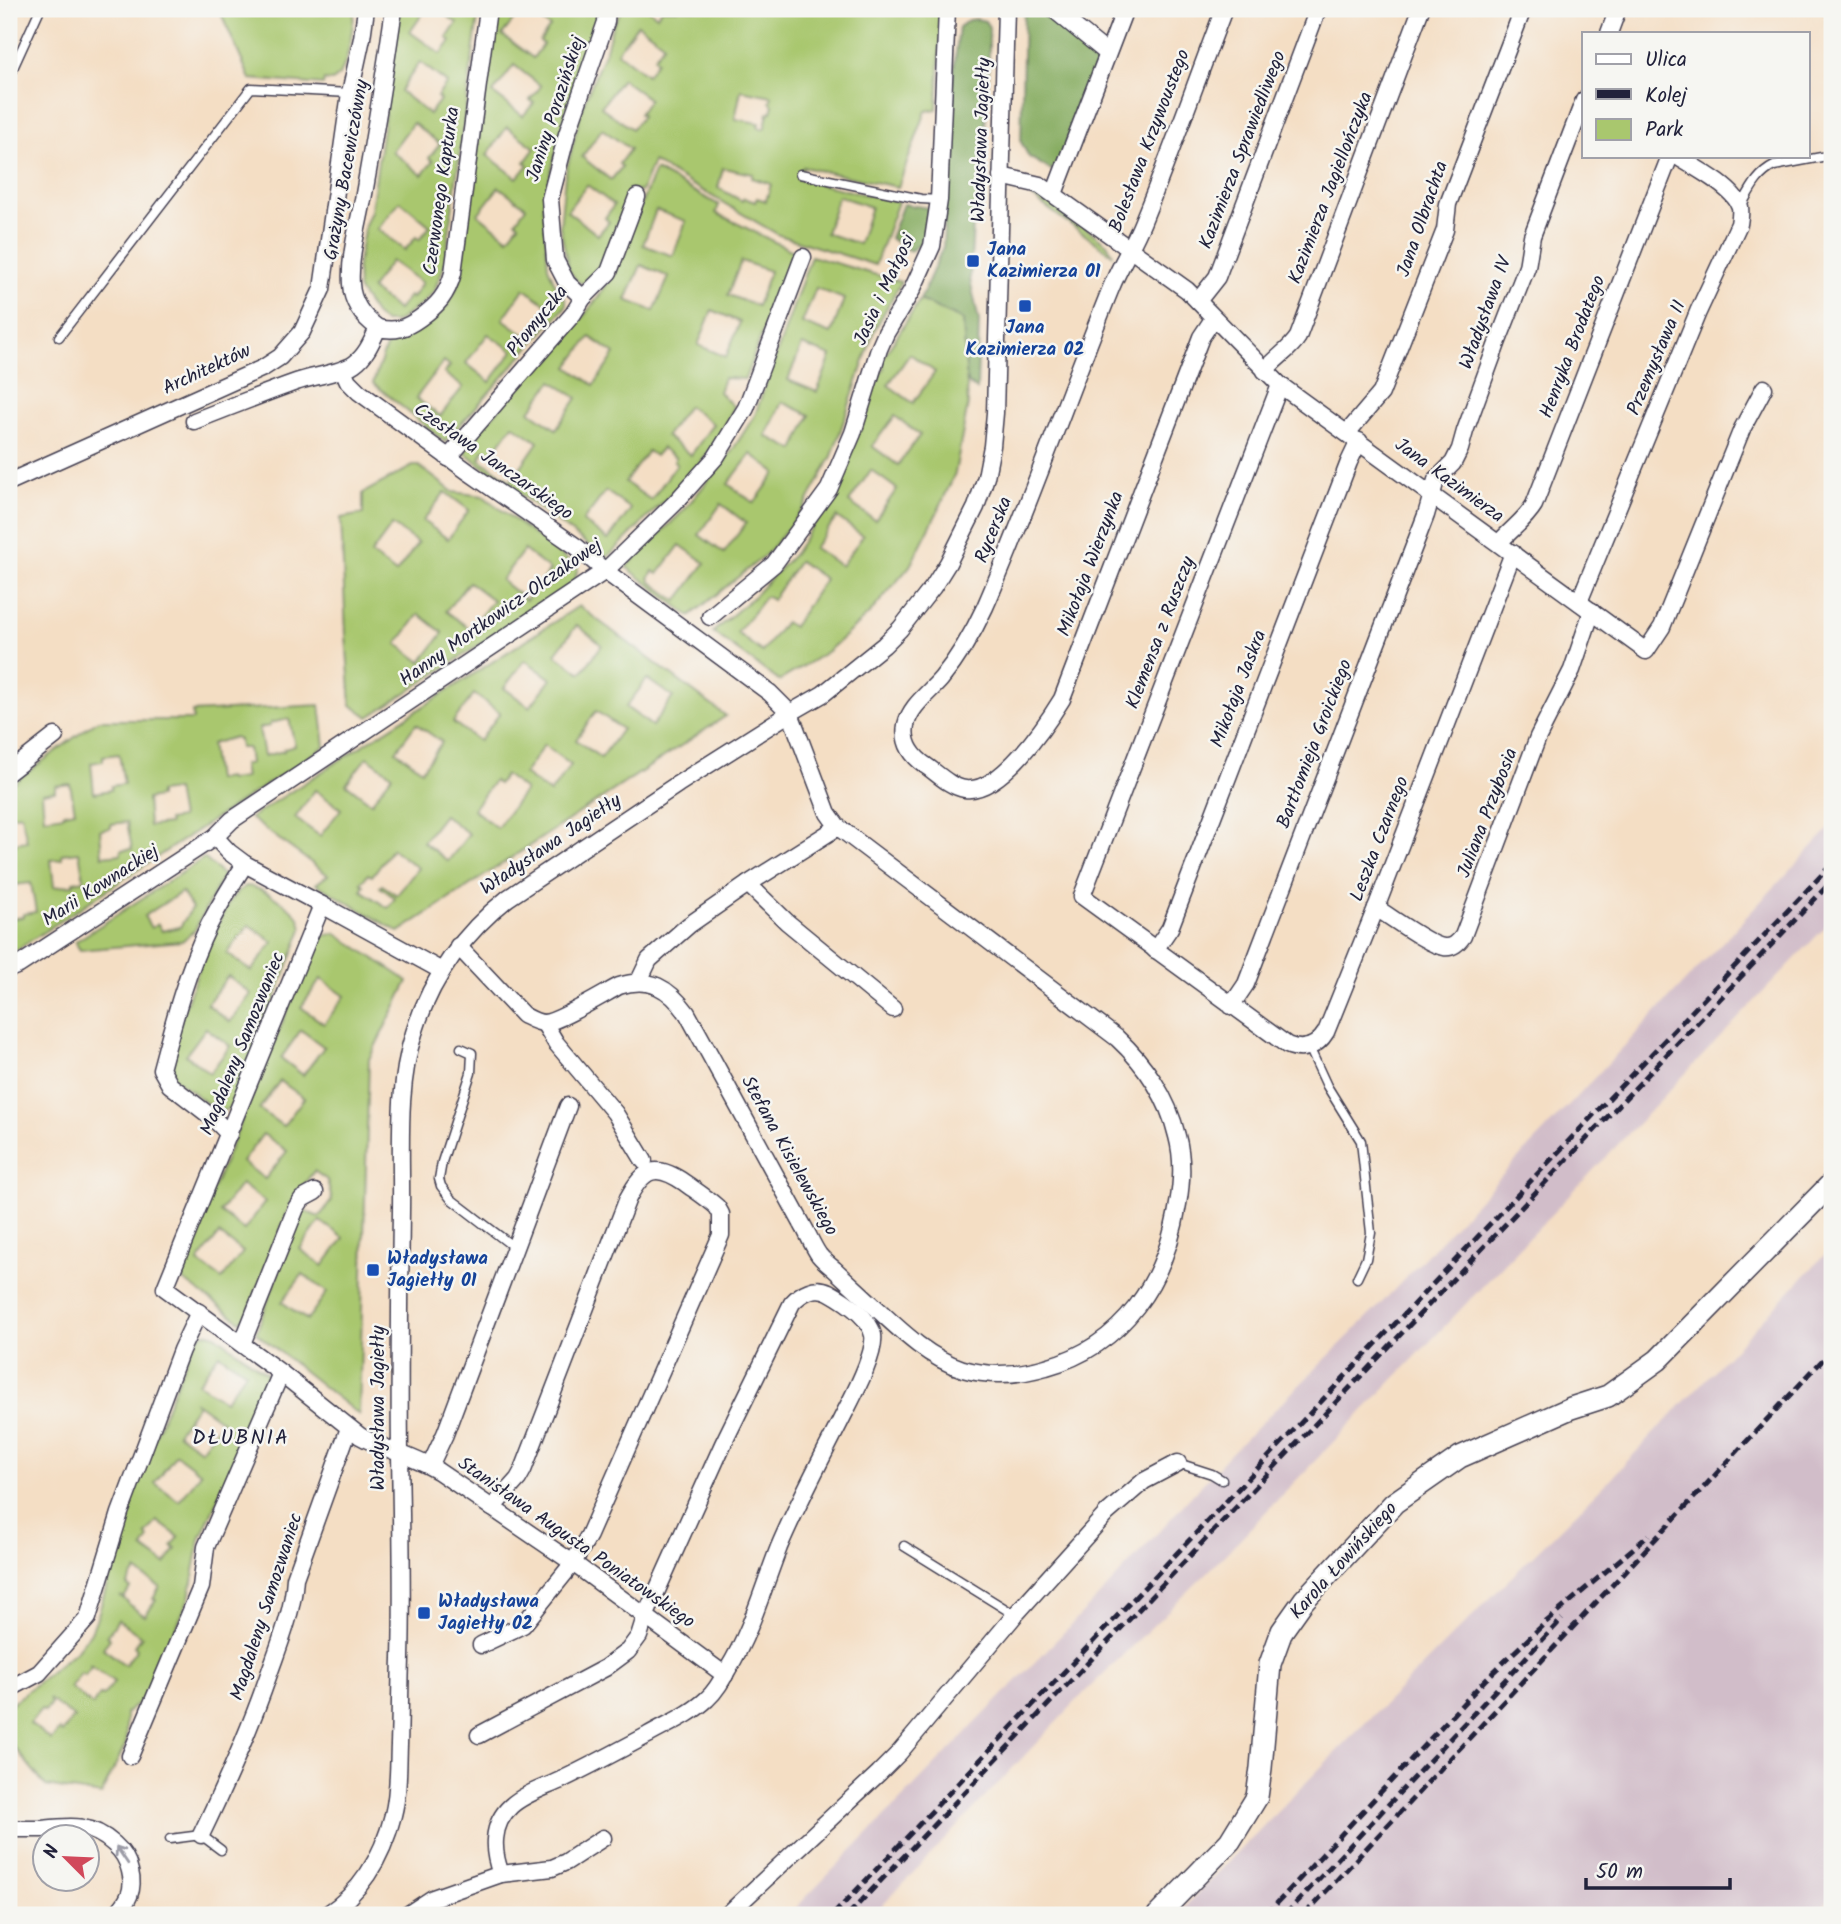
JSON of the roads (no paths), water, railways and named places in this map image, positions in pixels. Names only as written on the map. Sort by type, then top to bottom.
[{"type":"main road","name":"Karola Łowińskiego","points":[[1158,1915],[1230,1841],[1257,1797],[1270,1664],[1282,1631],[1304,1600],[1394,1503],[1460,1457],[1572,1408],[1608,1396],[1658,1360],[1832,1183]]},
{"type":"street","name":"Architektów","points":[[9,482],[263,368],[292,345],[302,332],[322,289],[350,93],[366,9]]},
{"type":"street","name":"Grażyny Bacewiczówny","points":[[378,328],[360,312],[354,299],[351,286],[352,258],[394,9]]},
{"type":"street","name":"Czerwonego Kapturka","points":[[378,328],[391,331],[406,327],[434,308],[449,288],[488,9]]},
{"type":"street","name":"Janiny Porazińskiej","points":[[583,298],[568,282],[555,260],[550,199],[567,134],[607,22],[607,9]]},
{"type":"street","name":"Jasia i Małgosi","points":[[710,617],[774,564],[829,489],[853,433],[878,349],[912,290],[932,246],[939,200],[947,9]]},
{"type":"street","name":"Władysława Jagiełły","points":[[326,1915],[339,1907],[358,1888],[371,1870],[388,1833],[397,1796],[402,1612],[400,1453],[404,1085],[414,1033],[442,971],[458,946],[487,915],[508,898],[644,807],[823,694],[900,629],[948,563],[976,507],[992,446],[1006,9]]},
{"type":"street","points":[[1053,9],[1107,53]]},
{"type":"street","points":[[1054,194],[1125,9]]},
{"type":"street","name":"Bolesława Krzywoustego","points":[[1130,249],[1144,221],[1224,9]]},
{"type":"street","name":"Kazimierza Sprawiedliwego","points":[[1198,300],[1217,277],[1318,9]]},
{"type":"street","name":"Kazimierza Jagiellończyka","points":[[1265,371],[1298,337],[1421,9]]},
{"type":"street","name":"Jana Olbrachta","points":[[1353,437],[1357,421],[1381,393],[1445,230],[1448,204],[1523,9]]},
{"type":"street","points":[[1609,32],[1618,9]]},
{"type":"street","name":"Władysława IV","points":[[1432,494],[1436,480],[1453,463],[1460,449],[1497,341],[1527,267],[1532,236],[1582,105]]},
{"type":"street","name":"Henryka Brodatego","points":[[1499,543],[1534,505],[1672,158]]},
{"type":"street","points":[[1676,158],[1733,194],[1740,208]]},
{"type":"street","name":"Jana Kazimierza","points":[[1001,176],[1040,185],[1186,290],[1280,385],[1646,651],[1662,627],[1742,429],[1764,388]]},
{"type":"street","name":"Płomyczka","points":[[448,458],[573,314],[583,298],[609,272],[637,197]]},
{"type":"street","name":"Przemysława II","points":[[1585,607],[1698,312],[1739,224],[1740,208]]},
{"type":"street","name":"Rycerska","points":[[965,789],[951,784],[918,760],[906,741],[907,720],[915,706],[940,680],[960,653],[978,623],[1031,495],[1112,284],[1130,249]]},
{"type":"street","name":"Hanny Mortkowicz-Olczakowej","points":[[215,837],[232,820],[605,571],[675,503],[716,457],[746,408],[803,257]]},
{"type":"street","name":"Mikołaja Wierzynka","points":[[965,789],[985,786],[1010,765],[1040,732],[1062,699],[1201,337],[1213,319]]},
{"type":"street","points":[[194,421],[295,382],[343,370],[365,353],[378,328]]},
{"type":"street","name":"Czesława Janczarskiego","points":[[343,370],[348,381],[359,392],[448,458],[578,547],[605,571],[770,693],[790,713]]},
{"type":"street","name":"Klemensa z Ruszczy","points":[[1155,950],[1082,896],[1280,385]]},
{"type":"street","name":"Mikołaja Jaskra","points":[[1155,950],[1170,928],[1349,462],[1353,437]]},
{"type":"street","name":"Bartłomieja Groickiego","points":[[1231,1006],[1246,984],[1432,494]]},
{"type":"street","name":"Leszka Czarnego","points":[[1309,1047],[1319,1041],[1326,1032],[1513,553]]},
{"type":"street","name":"Juliana Przybosia","points":[[1376,908],[1442,947],[1454,945],[1463,936],[1538,737],[1572,670],[1585,607]]},
{"type":"street","name":"Stefana Kisielewskiego","points":[[639,981],[657,985],[671,993],[687,1013],[819,1256],[916,1343],[936,1357],[964,1369],[994,1374],[1016,1374],[1057,1364],[1082,1354],[1112,1332],[1131,1314],[1150,1289],[1170,1242],[1181,1187],[1178,1138],[1160,1091],[1131,1051],[1117,1038],[838,827],[828,813],[790,713]]},
{"type":"street","points":[[9,772],[55,736]]},
{"type":"street","points":[[458,946],[523,1015],[544,1023],[619,986],[639,981],[656,952],[699,918],[838,827]]},
{"type":"street","points":[[215,837],[245,864],[442,971]]},
{"type":"street","name":"Marii Kownackiej","points":[[9,969],[215,837]]},
{"type":"street","points":[[229,1134],[170,1085],[161,1069],[180,998],[208,927],[245,864]]},
{"type":"street","points":[[748,884],[787,922],[893,1009]]},
{"type":"street","name":"Magdaleny Samozwaniec","points":[[322,905],[165,1287],[281,1373],[349,1428],[373,1443],[400,1453]]},
{"type":"street","points":[[1155,950],[1287,1045],[1300,1049],[1309,1047]]},
{"type":"street","points":[[544,1023],[556,1043],[615,1112],[644,1161]]},
{"type":"street","points":[[430,1466],[445,1434],[568,1106]]},
{"type":"street","points":[[481,1645],[523,1625],[573,1563],[589,1535],[721,1235],[721,1214],[717,1207],[673,1175],[658,1171],[649,1172],[636,1182],[523,1470],[492,1508]]},
{"type":"street","points":[[242,1344],[296,1208],[302,1199],[315,1192]]},
{"type":"street","points":[[480,1735],[605,1668],[628,1651],[639,1636],[645,1617],[723,1444],[792,1303],[799,1296],[820,1289],[864,1316],[873,1336],[873,1349],[789,1524],[742,1644],[725,1675],[712,1694],[696,1708],[510,1806],[499,1824],[494,1842],[495,1859],[501,1874]]},
{"type":"street","points":[[9,1689],[39,1673],[88,1618],[120,1513],[181,1350],[199,1312]]},
{"type":"street","points":[[130,1756],[201,1587],[206,1547],[281,1373]]},
{"type":"street","name":"Magdaleny Samozwaniec","points":[[201,1835],[233,1769],[263,1692],[294,1601],[295,1578],[349,1428]]},
{"type":"street","name":"Stanisława Augusta Poniatowskiego","points":[[400,1453],[430,1466],[573,1563],[725,1675]]},
{"type":"street","points":[[727,1915],[890,1763],[1015,1615],[1107,1513],[1144,1481],[1178,1463]]},
{"type":"street","points":[[9,1829],[73,1826],[84,1827],[104,1835],[119,1848],[128,1863],[132,1878],[128,1902],[115,1915]]},
{"type":"street","points":[[407,1915],[433,1898],[501,1874],[552,1868],[603,1838]]},
{"type":"lane","points":[[9,78],[40,9]]},
{"type":"lane","points":[[59,337],[251,88],[350,93]]},
{"type":"lane","points":[[1740,208],[1765,170],[1832,155]]},
{"type":"lane","points":[[800,174],[921,199],[939,200]]},
{"type":"lane","points":[[1309,1047],[1327,1086],[1361,1141],[1371,1233],[1366,1259],[1357,1278]]},
{"type":"lane","points":[[461,1048],[472,1053],[471,1073],[439,1171],[439,1179],[451,1199],[515,1248]]},
{"type":"lane","points":[[1178,1463],[1222,1480]]},
{"type":"lane","points":[[904,1546],[1015,1615]]},
{"type":"lane","points":[[170,1839],[201,1835],[221,1850]]},
{"type":"railway","points":[[833,1915],[1832,864]]},
{"type":"railway","points":[[848,1915],[1832,881]]},
{"type":"railway","points":[[1304,1915],[1832,1350]]},
{"type":"railway","points":[[1266,1915],[1485,1680],[1546,1622],[1649,1535]]},
{"type":"railway","points":[[1285,1915],[1562,1619]]},
{"type":"place","name":"Jana Kazimierza 01","points":[[973,261]]},
{"type":"place","name":"Jana Kazimierza 02","points":[[1025,306]]},
{"type":"place","name":"Władysława Jagiełły 01","points":[[373,1270]]},
{"type":"place","name":"Władysława Jagiełły 02","points":[[424,1613]]},
{"type":"district","name":"DŁUBNIA","points":[[241,1438]]}]
